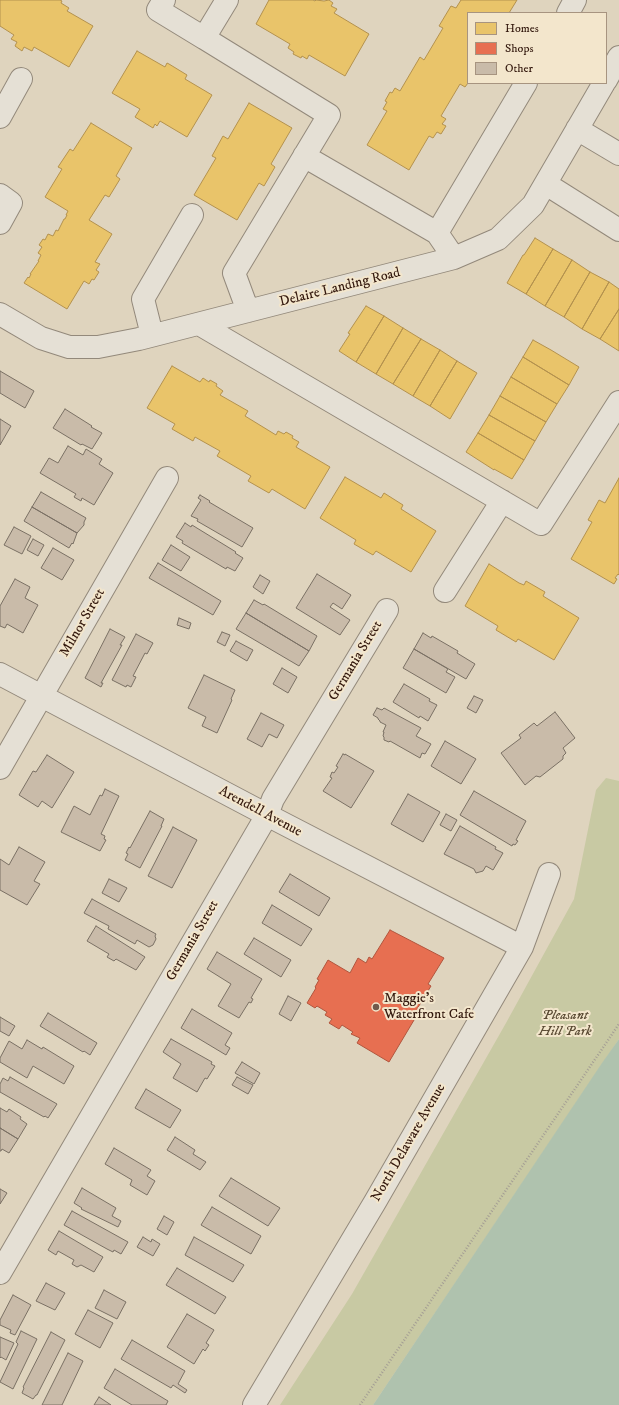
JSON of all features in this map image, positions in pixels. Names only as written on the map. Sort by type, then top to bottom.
[{"type":"street","points":[[164,0],[158,10],[329,115],[234,273],[248,311]]},
{"type":"street","points":[[204,38],[227,0]]},
{"type":"street","points":[[607,78],[619,57]]},
{"type":"street","points":[[0,118],[21,79]]},
{"type":"street","points":[[437,233],[525,84]]},
{"type":"street","name":"Delaire Landing Road","points":[[0,314],[41,338],[69,347],[98,347],[199,324],[454,258],[498,240],[533,205],[603,84]]},
{"type":"street","points":[[577,129],[619,154]]},
{"type":"street","points":[[304,156],[437,233],[454,258]]},
{"type":"street","points":[[546,184],[619,230]]},
{"type":"street","points":[[0,195],[12,203],[0,223]]},
{"type":"street","points":[[152,335],[143,298],[192,215]]},
{"type":"street","points":[[199,324],[541,524],[619,402]]},
{"type":"street","name":"Milnor Street","points":[[0,768],[167,478]]},
{"type":"street","points":[[445,591],[502,501]]},
{"type":"street","name":"Germania Street","points":[[0,1273],[267,815],[274,799],[387,610]]},
{"type":"street","name":"Arendell Avenue","points":[[0,674],[267,815],[522,947]]},
{"type":"street","name":"North Delaware Avenue","points":[[254,1405],[522,947],[549,874]]},
{"type":"path","points":[[360,1405],[619,1024]]},
{"type":"green space","name":"Pleasant Hill Park","points":[[606,778],[619,781],[619,1039],[373,1405],[280,1405],[352,1294],[506,1023],[574,899],[596,790]]},
{"type":"shaded area","points":[[619,1039],[619,1405],[373,1405],[602,1063]]},
{"type":"building: Homes","points":[[0,0],[60,0],[62,1],[61,3],[69,8],[67,11],[93,26],[69,67],[34,47],[32,51],[24,47],[22,51],[15,46],[17,42],[11,39],[14,35],[0,26]]},
{"type":"building: Homes","points":[[269,0],[329,0],[333,3],[331,6],[337,9],[334,13],[369,34],[345,76],[309,55],[307,59],[293,54],[294,52],[288,48],[290,44],[256,24]]},
{"type":"building: Homes","points":[[461,0],[517,0],[510,12],[467,12],[467,84],[465,87],[460,84],[441,116],[446,119],[442,124],[446,126],[441,134],[437,132],[433,138],[429,136],[409,170],[367,145],[387,111],[383,109],[390,92],[392,93],[395,88],[400,91],[420,57],[424,60],[443,28],[439,26],[451,6],[456,8]]},
{"type":"building: Homes","points":[[137,51],[165,67],[167,63],[169,64],[187,75],[185,79],[212,95],[187,137],[160,121],[157,126],[155,124],[153,128],[135,117],[140,109],[112,93]]},
{"type":"building: Homes","points":[[249,103],[292,128],[271,164],[275,167],[264,186],[259,183],[237,220],[194,195],[216,158],[212,156],[223,136],[228,139]]},
{"type":"building: Homes","points":[[91,123],[132,148],[116,176],[120,179],[109,197],[105,195],[89,220],[112,234],[95,262],[100,264],[96,270],[99,272],[94,280],[92,279],[89,284],[84,281],[67,309],[24,283],[28,277],[29,278],[39,261],[41,255],[38,253],[42,247],[39,245],[43,239],[45,240],[48,234],[53,236],[56,230],[58,231],[68,211],[45,197],[62,169],[58,167],[70,149],[73,151]]},
{"type":"building: Homes","points":[[535,238],[553,249],[526,294],[507,283],[523,255]]},
{"type":"building: Homes","points":[[553,249],[572,260],[545,306],[526,294]]},
{"type":"building: Homes","points":[[572,260],[590,272],[564,317],[545,306]]},
{"type":"building: Homes","points":[[590,272],[609,282],[582,329],[564,317]]},
{"type":"building: Homes","points":[[609,282],[619,289],[619,309],[600,339],[582,329]]},
{"type":"building: Homes","points":[[366,306],[384,316],[356,362],[339,351],[350,334],[348,333]]},
{"type":"building: Homes","points":[[619,309],[619,351],[600,339]]},
{"type":"building: Homes","points":[[384,316],[403,328],[376,374],[356,362]]},
{"type":"building: Homes","points":[[403,328],[421,339],[393,384],[376,374]]},
{"type":"building: Homes","points":[[421,339],[440,350],[413,396],[393,384]]},
{"type":"building: Homes","points":[[533,340],[579,367],[569,385],[523,357]]},
{"type":"building: Homes","points":[[440,350],[457,361],[430,406],[413,396]]},
{"type":"building: Homes","points":[[523,357],[569,385],[557,404],[511,377]]},
{"type":"building: Homes","points":[[457,361],[477,373],[450,419],[430,406]]},
{"type":"building: Homes","points":[[172,366],[200,382],[203,378],[209,382],[210,380],[217,384],[216,386],[223,391],[220,395],[248,411],[245,416],[276,435],[278,431],[284,434],[286,432],[293,436],[292,438],[299,442],[296,447],[330,467],[305,509],[272,489],[269,493],[248,481],[251,476],[217,456],[220,451],[195,437],[193,441],[172,429],[175,424],[147,408]]},
{"type":"building: Homes","points":[[511,377],[557,404],[546,422],[500,396]]},
{"type":"building: Homes","points":[[500,396],[546,422],[535,441],[489,415]]},
{"type":"building: Homes","points":[[489,415],[535,441],[524,460],[478,433]]},
{"type":"building: Homes","points":[[478,433],[524,460],[512,479],[494,470],[466,452]]},
{"type":"building: Homes","points":[[345,477],[381,498],[384,493],[403,505],[401,509],[436,531],[411,572],[376,551],[373,555],[354,544],[356,540],[320,518]]},
{"type":"building: Homes","points":[[619,478],[619,575],[618,574],[615,578],[617,579],[614,584],[571,559],[592,522],[588,520],[599,500],[605,503]]},
{"type":"building: Homes","points":[[489,564],[519,583],[524,585],[526,581],[545,592],[543,596],[579,618],[554,660],[518,639],[516,642],[496,630],[498,626],[465,606]]},
{"type":"building: Shops","points":[[390,930],[444,958],[428,984],[431,986],[417,1009],[420,1010],[389,1062],[357,1043],[360,1038],[351,1034],[353,1032],[342,1025],[339,1029],[329,1023],[332,1019],[325,1015],[327,1012],[317,1006],[315,1008],[307,1003],[316,988],[315,987],[319,980],[317,979],[328,960],[350,973],[358,958],[366,963],[369,957],[372,959]]},
{"type":"building: Other","points":[[0,371],[34,391],[25,408],[0,393]]},
{"type":"building: Other","points":[[65,409],[102,433],[92,449],[82,444],[81,445],[53,428]]},
{"type":"building: Other","points":[[0,419],[11,426],[0,445]]},
{"type":"building: Other","points":[[68,446],[83,455],[86,449],[102,459],[99,464],[113,473],[94,505],[82,498],[81,501],[74,497],[76,494],[40,473],[49,458],[58,463]]},
{"type":"building: Other","points":[[41,492],[86,518],[84,525],[77,533],[32,507]]},
{"type":"building: Other","points":[[200,495],[253,528],[242,547],[191,516],[201,500],[198,498]]},
{"type":"building: Other","points":[[32,507],[77,533],[73,544],[72,543],[69,548],[24,521]]},
{"type":"building: Other","points":[[185,523],[191,527],[192,525],[236,552],[235,553],[243,558],[235,571],[227,567],[226,569],[182,543],[183,541],[176,537]]},
{"type":"building: Other","points":[[14,527],[31,536],[22,554],[4,545]]},
{"type":"building: Other","points":[[33,539],[44,545],[38,556],[27,550]]},
{"type":"building: Other","points":[[171,545],[190,557],[181,571],[162,560]]},
{"type":"building: Other","points":[[53,548],[74,560],[62,580],[41,568]]},
{"type":"building: Other","points":[[158,563],[221,601],[213,615],[149,578]]},
{"type":"building: Other","points":[[317,574],[351,595],[342,609],[333,603],[330,607],[350,620],[340,635],[296,608]]},
{"type":"building: Other","points":[[260,575],[270,581],[263,594],[253,587]]},
{"type":"building: Other","points":[[15,579],[30,587],[25,598],[38,605],[23,633],[7,624],[5,628],[0,626],[0,606]]},
{"type":"building: Other","points":[[254,600],[263,605],[264,604],[317,636],[309,651],[246,613]]},
{"type":"building: Other","points":[[246,613],[309,651],[299,666],[236,629]]},
{"type":"building: Other","points":[[179,618],[191,623],[189,629],[177,625]]},
{"type":"building: Other","points":[[110,629],[125,637],[101,683],[103,683],[101,687],[85,678]]},
{"type":"building: Other","points":[[222,632],[230,635],[225,646],[217,642]]},
{"type":"building: Other","points":[[423,633],[431,638],[432,636],[458,651],[457,653],[475,664],[466,679],[414,649]]},
{"type":"building: Other","points":[[136,634],[153,643],[147,654],[145,653],[133,676],[136,677],[131,687],[127,685],[126,687],[112,680]]},
{"type":"building: Other","points":[[236,641],[253,650],[247,661],[230,651]]},
{"type":"building: Other","points":[[414,649],[448,669],[446,672],[455,677],[446,693],[403,668]]},
{"type":"building: Other","points":[[282,668],[297,677],[288,693],[273,684]]},
{"type":"building: Other","points":[[204,675],[235,690],[217,733],[202,726],[206,717],[188,708]]},
{"type":"building: Other","points":[[404,684],[430,699],[429,701],[437,705],[428,721],[420,716],[419,718],[393,702]]},
{"type":"building: Other","points":[[474,696],[483,700],[476,713],[467,708]]},
{"type":"building: Other","points":[[377,708],[382,710],[384,708],[421,728],[416,736],[431,744],[425,754],[422,753],[420,758],[390,741],[384,740],[383,732],[386,725],[380,722],[378,718],[373,715]]},
{"type":"building: Other","points":[[555,712],[575,738],[563,748],[566,753],[563,756],[563,759],[540,777],[536,776],[525,785],[501,753],[521,738],[519,735],[534,723],[537,726]]},
{"type":"building: Other","points":[[261,713],[284,725],[277,738],[269,734],[262,747],[247,739]]},
{"type":"building: Other","points":[[445,741],[476,759],[461,784],[431,766]]},
{"type":"building: Other","points":[[343,754],[374,771],[351,808],[323,791],[332,778],[330,777],[332,772],[334,773],[338,767],[336,766]]},
{"type":"building: Other","points":[[47,755],[74,772],[52,808],[42,801],[38,807],[19,795],[33,771],[36,772]]},
{"type":"building: Other","points":[[105,789],[119,796],[101,834],[105,836],[104,839],[106,840],[100,851],[61,832],[74,806],[90,815],[100,795],[102,796]]},
{"type":"building: Other","points":[[474,791],[526,821],[515,845],[513,844],[512,846],[460,815]]},
{"type":"building: Other","points":[[408,794],[440,812],[423,842],[391,824]]},
{"type":"building: Other","points":[[150,811],[164,819],[162,826],[140,868],[125,860],[128,854],[126,853]]},
{"type":"building: Other","points":[[446,814],[457,820],[451,831],[440,825]]},
{"type":"building: Other","points":[[460,826],[496,847],[495,849],[503,853],[493,870],[486,866],[483,871],[476,873],[474,869],[444,854]]},
{"type":"building: Other","points":[[173,827],[197,840],[172,888],[148,876]]},
{"type":"building: Other","points":[[19,847],[45,862],[34,881],[40,884],[27,905],[0,890],[0,859],[9,865]]},
{"type":"building: Other","points":[[290,874],[330,898],[319,916],[279,892]]},
{"type":"building: Other","points":[[109,879],[127,888],[119,902],[102,893]]},
{"type":"building: Other","points":[[92,899],[156,934],[156,939],[153,945],[149,947],[137,940],[135,944],[108,929],[109,926],[84,913]]},
{"type":"building: Other","points":[[272,905],[312,929],[301,946],[262,923]]},
{"type":"building: Other","points":[[96,926],[145,957],[136,970],[116,959],[114,961],[107,957],[109,954],[87,941]]},
{"type":"building: Other","points":[[254,938],[291,960],[281,977],[244,954]]},
{"type":"building: Other","points":[[217,952],[262,979],[251,998],[253,999],[251,1003],[249,1002],[239,1018],[218,1006],[231,984],[207,969]]},
{"type":"building: Other","points":[[288,996],[301,1003],[291,1021],[279,1014]]},
{"type":"building: Other","points":[[192,1009],[232,1033],[225,1045],[230,1048],[226,1055],[181,1028]]},
{"type":"building: Other","points":[[48,1013],[97,1043],[90,1055],[40,1026]]},
{"type":"building: Other","points":[[0,1017],[15,1026],[9,1036],[0,1031]]},
{"type":"building: Other","points":[[171,1039],[212,1062],[211,1064],[215,1066],[207,1079],[205,1078],[197,1092],[173,1078],[181,1064],[163,1052]]},
{"type":"building: Other","points":[[27,1040],[42,1049],[43,1047],[74,1066],[64,1084],[33,1066],[27,1078],[0,1062],[0,1058],[9,1041],[22,1049]]},
{"type":"building: Other","points":[[242,1062],[260,1073],[254,1084],[235,1073]]},
{"type":"building: Other","points":[[10,1077],[57,1104],[48,1118],[0,1092],[0,1084],[3,1078],[8,1081]]},
{"type":"building: Other","points":[[237,1077],[253,1085],[248,1094],[232,1085]]},
{"type":"building: Other","points":[[146,1089],[181,1110],[170,1128],[135,1108]]},
{"type":"building: Other","points":[[0,1108],[7,1112],[9,1109],[21,1117],[20,1119],[27,1124],[18,1139],[0,1128]]},
{"type":"building: Other","points":[[0,1128],[18,1139],[9,1153],[2,1149],[0,1151]]},
{"type":"building: Other","points":[[175,1137],[195,1150],[193,1154],[206,1162],[200,1170],[167,1150]]},
{"type":"building: Other","points":[[114,1148],[151,1170],[147,1176],[155,1181],[147,1195],[130,1185],[132,1180],[105,1164]]},
{"type":"building: Other","points":[[231,1178],[280,1208],[268,1226],[219,1196]]},
{"type":"building: Other","points":[[82,1188],[116,1208],[112,1216],[121,1221],[118,1227],[81,1209],[82,1208],[74,1203]]},
{"type":"building: Other","points":[[0,1189],[7,1193],[0,1204]]},
{"type":"building: Other","points":[[212,1207],[261,1236],[251,1254],[201,1225]]},
{"type":"building: Other","points":[[72,1211],[128,1242],[121,1254],[114,1250],[113,1252],[107,1249],[64,1225]]},
{"type":"building: Other","points":[[164,1216],[174,1222],[167,1235],[157,1229]]},
{"type":"building: Other","points":[[59,1231],[103,1257],[94,1272],[81,1265],[77,1267],[72,1264],[74,1260],[58,1251],[56,1255],[48,1250]]},
{"type":"building: Other","points":[[143,1237],[151,1242],[152,1239],[160,1244],[153,1256],[137,1247]]},
{"type":"building: Other","points":[[194,1237],[244,1265],[233,1282],[185,1255]]},
{"type":"building: Other","points":[[177,1268],[226,1297],[215,1314],[166,1285]]},
{"type":"building: Other","points":[[46,1283],[65,1293],[55,1310],[36,1301]]},
{"type":"building: Other","points":[[104,1290],[126,1302],[117,1319],[95,1308]]},
{"type":"building: Other","points":[[13,1295],[31,1305],[15,1335],[10,1333],[11,1330],[0,1325],[0,1320]]},
{"type":"building: Other","points":[[88,1310],[113,1323],[100,1348],[75,1334]]},
{"type":"building: Other","points":[[187,1314],[214,1330],[206,1343],[209,1345],[205,1351],[203,1349],[194,1364],[167,1347]]},
{"type":"building: Other","points":[[21,1331],[37,1339],[13,1389],[0,1382],[18,1344],[16,1342]]},
{"type":"building: Other","points":[[51,1332],[65,1340],[37,1395],[33,1399],[22,1393],[23,1387]]},
{"type":"building: Other","points":[[0,1337],[14,1343],[6,1360],[1,1357],[0,1358]]},
{"type":"building: Other","points":[[132,1340],[185,1371],[178,1384],[187,1390],[185,1393],[173,1385],[171,1388],[121,1359]]},
{"type":"building: Other","points":[[68,1353],[83,1361],[62,1405],[42,1405]]},
{"type":"building: Other","points":[[115,1369],[168,1401],[166,1405],[132,1405],[104,1388]]},
{"type":"building: Other","points":[[99,1397],[111,1405],[94,1405]]},
{"type":"place","name":"Maggie's Waterfront Cafe","points":[[376,1007]]}]
